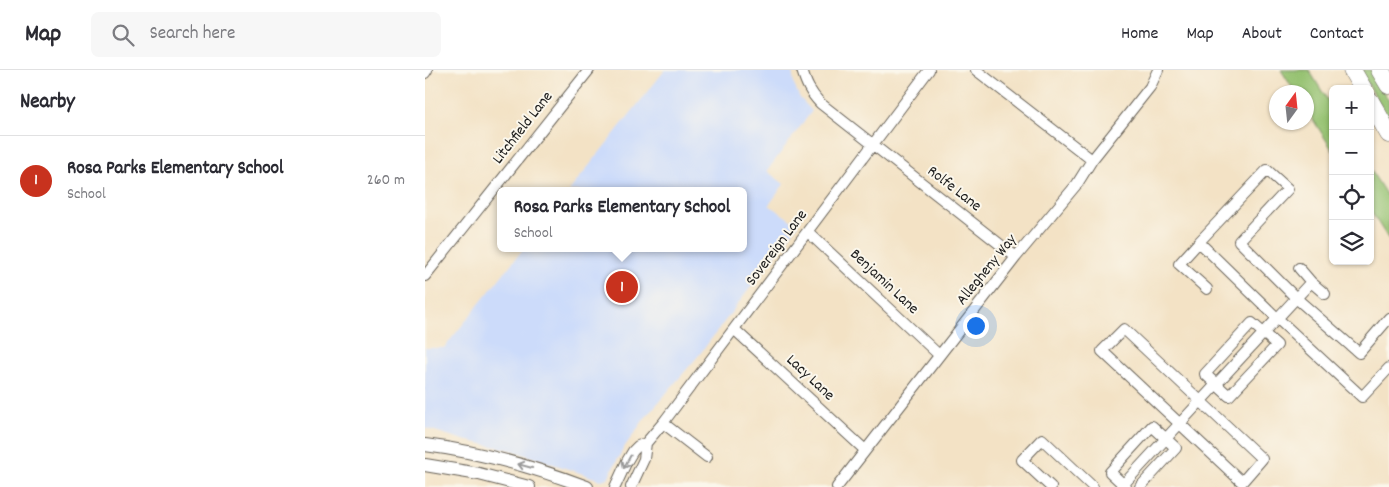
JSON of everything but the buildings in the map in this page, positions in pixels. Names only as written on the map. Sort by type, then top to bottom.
[{"type":"highway","points":[[1352,70],[1361,85]]},
{"type":"highway","points":[[1381,70],[1389,85]]},
{"type":"highway","points":[[1374,108],[1389,134]]},
{"type":"street","name":"Litchfield Lane","points":[[425,276],[589,70]]},
{"type":"street","points":[[802,70],[811,94],[873,144]]},
{"type":"street","name":"Sovereign Lane","points":[[631,487],[644,459],[647,443],[929,70]]},
{"type":"street","points":[[976,70],[1092,160]]},
{"type":"street","name":"Allegheny Way","points":[[837,487],[1016,256],[1077,184],[1092,160],[1149,87],[1158,70]]},
{"type":"street","name":"Rolfe Lane","points":[[873,144],[1016,256]]},
{"type":"street","points":[[1207,289],[1179,264],[1267,170],[1287,189],[1239,241],[1296,298],[1359,352],[1389,318]]},
{"type":"street","name":"Benjamin Lane","points":[[808,232],[939,355]]},
{"type":"street","points":[[1199,242],[1362,397],[1389,368]]},
{"type":"street","points":[[1299,268],[1325,294]]},
{"type":"street","points":[[1140,487],[1176,448],[1165,438],[1152,426],[1110,472],[1123,486],[1165,438],[1311,282]]},
{"type":"street","points":[[1252,323],[1277,346],[1229,396],[1216,384],[1205,374],[1252,323]]},
{"type":"street","name":"Lacy Lane","points":[[734,329],[865,450]]},
{"type":"street","points":[[1124,329],[1201,400],[1262,459],[1242,482],[1102,351],[1124,329]]},
{"type":"street","points":[[663,423],[707,457]]},
{"type":"street","points":[[1051,487],[1022,460],[1042,440],[1093,487]]},
{"type":"street","name":"Sovereign Lane","points":[[615,487],[633,451],[637,446],[647,443]]},
{"type":"street","points":[[425,445],[452,448],[493,457],[545,471],[587,487]]},
{"type":"street","points":[[425,465],[479,474],[529,487]]},
{"type":"shaded area","points":[[665,70],[792,70],[794,85],[800,98],[812,111],[767,171],[784,184],[769,205],[798,225],[699,355],[645,418],[623,449],[608,478],[601,480],[511,450],[464,440],[425,428],[425,348],[444,348],[521,252],[747,252],[747,187],[572,187]]},
{"type":"green space","points":[[1281,70],[1309,70],[1329,102],[1329,145],[1314,121],[1314,85],[1291,85]]},
{"type":"green space","points":[[1360,70],[1371,70],[1389,101],[1389,120],[1374,94],[1374,85],[1369,85]]},
{"type":"green space","points":[[1374,175],[1389,199],[1389,240],[1374,216]]},
{"type":"place","name":"Rosa Parks Elementary School","points":[[622,287]]}]
